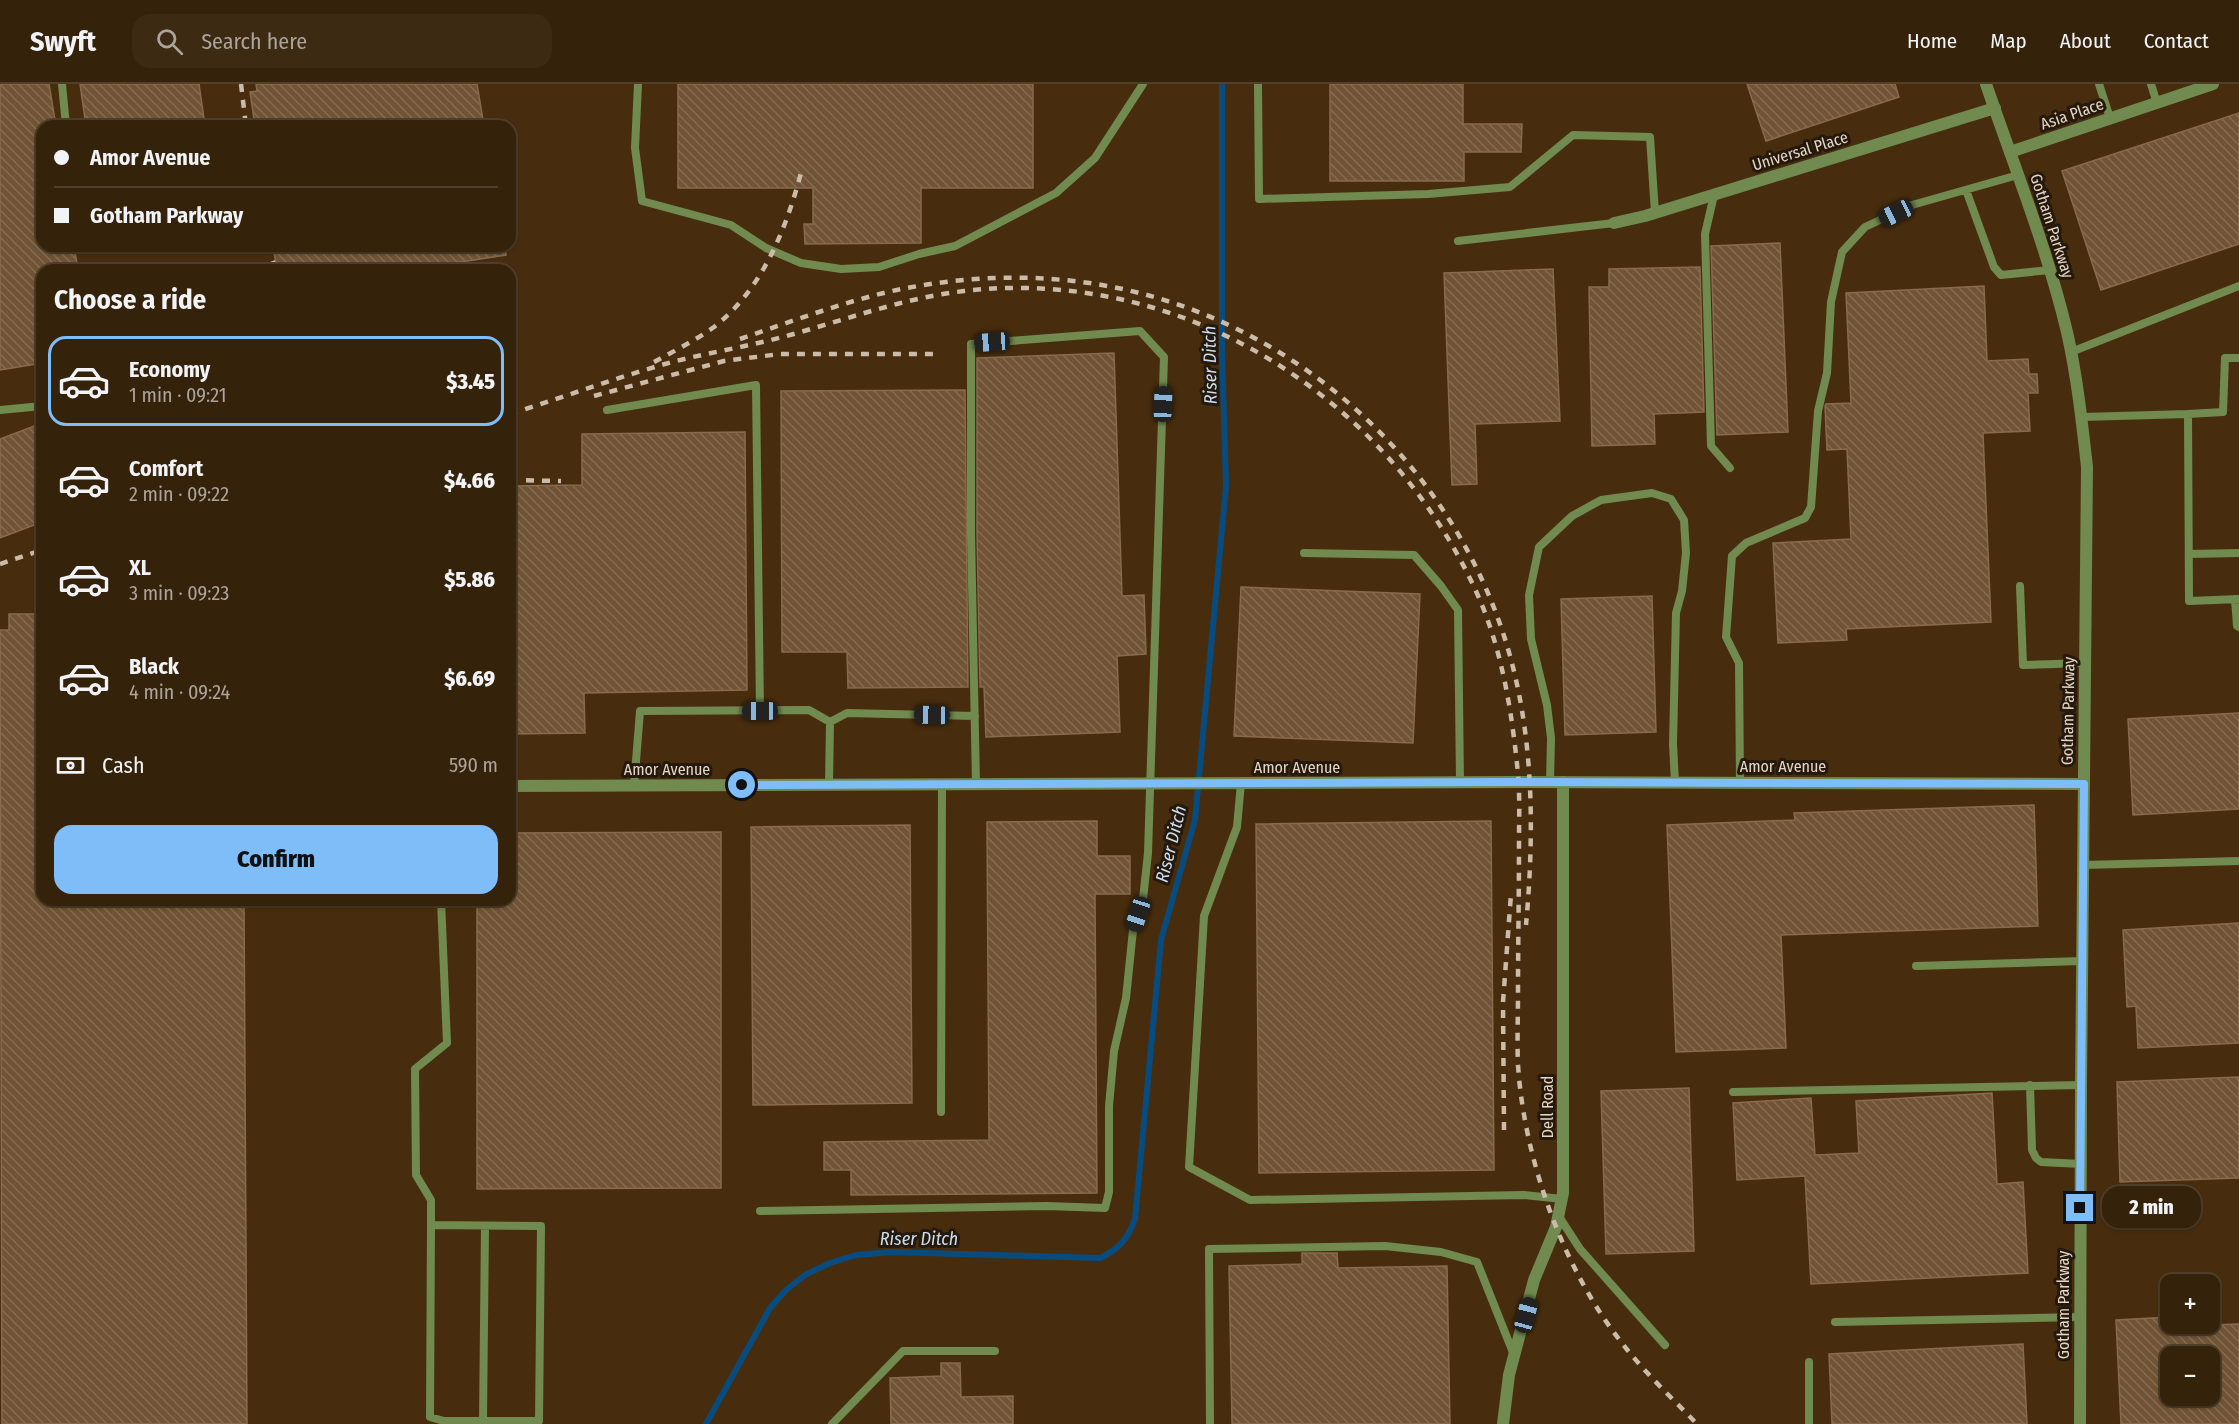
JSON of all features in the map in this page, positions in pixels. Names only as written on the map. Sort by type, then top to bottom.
[{"type":"street","name":"Gotham Parkway","points":[[1986,84],[2050,270],[2071,352],[2082,417],[2087,467],[2080,1424]]},
{"type":"street","name":"Asia Place","points":[[2010,152],[2207,85]]},
{"type":"street","name":"Universal Place","points":[[1614,223],[1655,213],[1995,108]]},
{"type":"street","name":"Amor Avenue","points":[[516,786],[1460,782],[2084,784]]},
{"type":"street","name":"Dell Road","points":[[1503,1424],[1509,1376],[1534,1280],[1562,1199],[1564,1143],[1556,782]]},
{"type":"lane","points":[[62,84],[65,120]]},
{"type":"lane","points":[[638,84],[635,148],[642,201],[731,225],[766,248],[801,263],[841,269],[879,267],[919,254],[955,246],[1056,193],[1095,158],[1143,84]]},
{"type":"lane","points":[[1258,84],[1259,198],[1428,194],[1510,187],[1573,135],[1650,137],[1655,213]]},
{"type":"lane","points":[[2100,84],[2110,118]]},
{"type":"lane","points":[[2151,84],[2157,103]]},
{"type":"lane","points":[[1740,783],[1739,663],[1726,637],[1732,556],[1746,543],[1805,518],[1811,507],[1818,411],[1827,373],[1831,302],[1842,252],[1865,227],[1912,205],[2018,175]]},
{"type":"lane","points":[[1966,190],[1994,267],[2001,275],[2050,270]]},
{"type":"lane","points":[[1714,195],[1705,234],[1711,446],[1731,468]]},
{"type":"lane","points":[[1458,241],[1614,223]]},
{"type":"lane","points":[[2071,352],[2239,286]]},
{"type":"lane","points":[[760,1211],[1047,1206],[1105,1208],[1108,1192],[1109,1106],[1114,1050],[1126,998],[1133,930],[1143,899],[1148,853],[1164,357],[1140,331],[971,344],[971,533],[976,784]]},
{"type":"lane","points":[[2082,417],[2223,412],[2225,358],[2239,357]]},
{"type":"lane","points":[[607,410],[756,385],[760,711]]},
{"type":"lane","points":[[0,410],[36,407]]},
{"type":"lane","points":[[2188,414],[2189,601],[2237,599],[2237,626],[2239,627]]},
{"type":"lane","points":[[1556,782],[1547,705],[1530,628],[1529,595],[1539,547],[1572,516],[1601,500],[1652,493],[1671,499],[1684,520],[1686,553],[1682,591],[1676,613],[1673,722],[1675,782]]},
{"type":"lane","points":[[1304,553],[1414,555],[1458,610],[1460,782]]},
{"type":"lane","points":[[2189,554],[2239,553]]},
{"type":"lane","points":[[2020,586],[2024,665],[2085,663]]},
{"type":"lane","points":[[634,786],[640,711],[809,710],[830,722]]},
{"type":"lane","points":[[830,722],[847,713],[975,716]]},
{"type":"lane","points":[[829,785],[830,722]]},
{"type":"lane","points":[[1240,783],[1237,827],[1204,916],[1189,1167],[1250,1200],[1524,1195],[1562,1199]]},
{"type":"lane","points":[[941,1112],[942,784]]},
{"type":"lane","points":[[2083,865],[2239,861]]},
{"type":"lane","points":[[431,1225],[541,1226],[539,1421],[444,1421],[430,1417],[431,1200],[416,1175],[415,1069],[447,1043],[441,906]]},
{"type":"lane","points":[[1916,966],[2082,961]]},
{"type":"lane","points":[[2030,1085],[2032,1150],[2036,1158],[2042,1162],[2081,1164]]},
{"type":"lane","points":[[1733,1092],[2081,1085]]},
{"type":"lane","points":[[1558,1215],[1580,1249],[1665,1345]]},
{"type":"lane","points":[[483,1421],[485,1226]]},
{"type":"lane","points":[[1210,1424],[1209,1249],[1385,1246],[1441,1252],[1476,1262],[1515,1356]]},
{"type":"lane","points":[[1835,1322],[2080,1317]]},
{"type":"lane","points":[[832,1424],[903,1351],[995,1351]]},
{"type":"lane","points":[[1809,1362],[1809,1424]]},
{"type":"building","points":[[0,84],[49,84],[55,120],[36,120],[36,252],[75,252],[77,264],[36,264],[36,364],[0,370]]},
{"type":"building","points":[[80,84],[199,84],[204,120],[85,120]]},
{"type":"building","points":[[256,84],[477,84],[483,120],[254,120],[250,92],[257,91]]},
{"type":"building","points":[[678,84],[1033,84],[1033,188],[921,188],[921,243],[805,244],[804,224],[813,224],[813,188],[678,188]]},
{"type":"building","points":[[1330,84],[1463,84],[1463,124],[1522,124],[1521,152],[1464,152],[1464,181],[1330,181]]},
{"type":"building","points":[[1747,84],[1895,84],[1899,97],[1766,141]]},
{"type":"building","points":[[2239,113],[2239,244],[2101,290],[2062,171]]},
{"type":"building","points":[[1780,243],[1788,432],[1717,435],[1711,246]]},
{"type":"building","points":[[274,252],[506,252],[506,255],[447,264],[276,264]]},
{"type":"building","points":[[1700,267],[1704,412],[1654,414],[1655,444],[1592,446],[1589,287],[1609,287],[1609,269]]},
{"type":"building","points":[[1553,269],[1560,421],[1475,424],[1477,484],[1452,485],[1444,273]]},
{"type":"building","points":[[1984,286],[1987,361],[2028,359],[2029,374],[2037,374],[2038,393],[2028,393],[2030,431],[1983,433],[1991,622],[1846,629],[1847,640],[1778,643],[1773,543],[1851,539],[1847,449],[1827,450],[1825,406],[1826,404],[1851,403],[1846,293]]},
{"type":"building","points":[[1114,353],[1122,596],[1144,595],[1146,654],[1117,656],[1120,732],[986,737],[984,687],[980,687],[977,358]]},
{"type":"building","points":[[965,390],[968,687],[848,688],[847,652],[782,652],[781,391]]},
{"type":"building","points":[[36,425],[36,524],[0,538],[0,439]]},
{"type":"building","points":[[745,432],[747,690],[584,693],[585,733],[516,734],[516,486],[582,485],[582,434]]},
{"type":"building","points":[[1241,587],[1420,594],[1413,743],[1234,736]]},
{"type":"building","points":[[1652,596],[1656,732],[1565,735],[1561,599]]},
{"type":"building","points":[[9,614],[36,614],[36,906],[244,906],[247,1424],[2,1424],[0,630],[9,630]]},
{"type":"building","points":[[2239,713],[2239,809],[2133,815],[2128,719]]},
{"type":"building","points":[[2034,805],[2038,926],[1781,935],[1786,1048],[1676,1052],[1667,825],[1795,820],[1794,813]]},
{"type":"building","points":[[1097,821],[1097,856],[1130,856],[1130,894],[1095,894],[1097,1193],[851,1195],[851,1170],[824,1170],[824,1142],[989,1140],[987,822]]},
{"type":"building","points":[[1491,821],[1494,1170],[1259,1173],[1256,824]]},
{"type":"building","points":[[910,825],[912,1103],[753,1105],[751,827]]},
{"type":"building","points":[[721,832],[721,1188],[477,1189],[477,906],[516,906],[516,833]]},
{"type":"building","points":[[2239,923],[2239,1043],[2138,1048],[2136,1006],[2127,1007],[2123,930]]},
{"type":"building","points":[[2239,1077],[2239,1178],[2120,1182],[2117,1082]]},
{"type":"building","points":[[1689,1088],[1694,1251],[1606,1254],[1601,1091]]},
{"type":"building","points":[[1992,1093],[1997,1184],[2023,1182],[2028,1273],[1811,1284],[1805,1176],[1737,1180],[1733,1103],[1811,1098],[1815,1155],[1859,1153],[1856,1101]]},
{"type":"building","points":[[1302,1253],[1337,1253],[1338,1268],[1447,1266],[1450,1424],[1232,1424],[1229,1266],[1302,1264]]},
{"type":"building","points":[[2160,1318],[2160,1334],[2220,1334],[2220,1325],[2239,1324],[2239,1424],[2121,1424],[2116,1320]]},
{"type":"building","points":[[2023,1344],[2027,1424],[1832,1424],[1829,1354]]},
{"type":"building","points":[[941,1363],[960,1363],[961,1397],[1013,1396],[1013,1424],[891,1424],[890,1378],[941,1376]]},
{"type":"waterway","name":"Riser Ditch","points":[[706,1424],[770,1308],[786,1290],[805,1275],[830,1263],[856,1255],[892,1252],[1100,1258],[1122,1243],[1135,1219],[1161,940],[1195,820],[1226,486],[1222,351],[1222,84]]},
{"type":"railway","points":[[241,84],[245,120]]},
{"type":"railway","points":[[654,362],[714,327],[746,294],[771,256],[789,213],[802,169]]},
{"type":"railway","points":[[269,252],[274,264]]},
{"type":"railway","points":[[740,339],[853,301],[911,287],[991,278],[1051,279],[1126,290],[1198,312],[1266,344],[1328,386],[1383,436],[1432,493],[1471,557],[1501,627],[1512,663],[1526,737],[1531,812],[1526,925]]},
{"type":"railway","points":[[516,412],[672,362],[775,339],[920,299],[964,291],[1045,289],[1123,300],[1197,323],[1267,358],[1331,403],[1388,457],[1436,519],[1475,589],[1484,611],[1504,680],[1513,727],[1518,774],[1518,1065],[1528,1138],[1550,1212],[1582,1282],[1601,1314],[1639,1364],[1697,1424]]},
{"type":"railway","points":[[594,396],[724,361],[780,354],[940,354]]},
{"type":"railway","points":[[516,480],[561,481]]},
{"type":"railway","points":[[0,564],[36,552]]},
{"type":"railway","points":[[1504,1130],[1503,1002],[1511,894]]},
{"type":"route","points":[[742,785],[1519,782],[2084,784],[2080,1208]]}]
